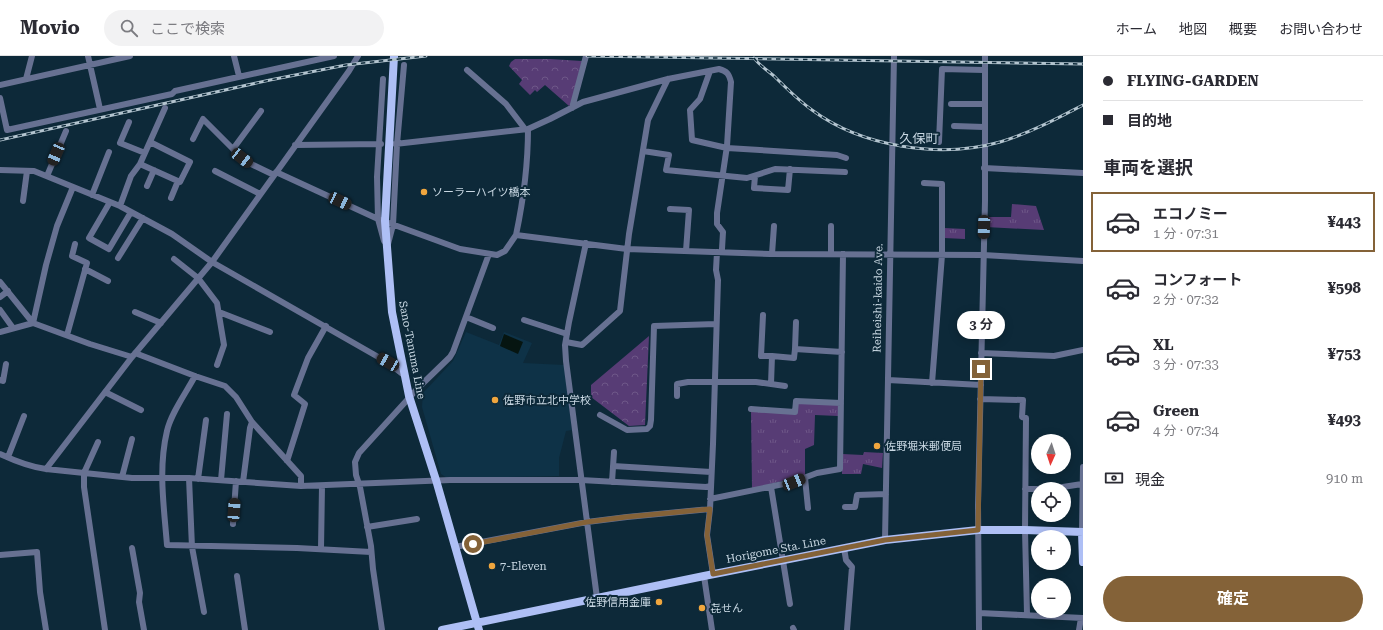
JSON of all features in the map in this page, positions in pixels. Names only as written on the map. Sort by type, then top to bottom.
[{"type":"main road","name":"Sano-Tanuma Line","points":[[394,60],[381,220],[387,252],[392,312],[409,396],[436,480],[478,627]]},
{"type":"main road","name":"Horigome Sta. Line","points":[[478,627],[597,598],[885,540],[978,530],[1082,532]]},
{"type":"main road","points":[[1082,532],[1083,562]]},
{"type":"main road","points":[[442,630],[478,627]]},
{"type":"street","points":[[26,79],[32,56]]},
{"type":"street","points":[[88,56],[100,109]]},
{"type":"street","points":[[0,85],[130,56]]},
{"type":"street","points":[[234,56],[239,76]]},
{"type":"street","points":[[0,98],[7,130],[172,94],[175,90],[334,56]]},
{"type":"street","points":[[46,469],[133,355],[212,262],[349,71],[358,56]]},
{"type":"street","points":[[572,108],[586,56]]},
{"type":"street","name":"Reiheishi-kaido Ave.","points":[[885,540],[894,56]]},
{"type":"street","points":[[979,630],[978,530],[985,201],[984,56]]},
{"type":"street","points":[[387,252],[393,225],[396,144],[404,64]]},
{"type":"street","points":[[396,144],[526,129],[550,120],[583,102],[668,79],[719,69],[725,70],[729,74],[731,82],[727,148],[717,213],[717,224],[723,232],[722,249],[719,252],[716,270],[718,280],[715,382],[710,509],[707,535],[713,574]]},
{"type":"street","points":[[939,142],[942,69],[984,70]]},
{"type":"street","points":[[193,139],[203,119],[233,149],[251,164],[275,173],[393,225],[460,249],[489,254],[505,252],[516,235],[524,196],[528,158],[526,129],[506,104],[467,70]]},
{"type":"street","points":[[710,71],[700,99],[690,110],[692,140],[727,148],[837,154],[846,158]]},
{"type":"street","points":[[381,220],[377,177],[381,144],[382,78]]},
{"type":"street","points":[[566,342],[582,345],[620,311],[629,234],[648,120],[668,79]]},
{"type":"street","points":[[951,104],[984,104]]},
{"type":"street","points":[[120,206],[131,176],[140,164],[165,108]]},
{"type":"street","points":[[233,149],[261,111]]},
{"type":"street","points":[[129,122],[120,143],[145,153]]},
{"type":"street","points":[[954,126],[984,127]]},
{"type":"street","points":[[47,176],[66,131]]},
{"type":"street","points":[[150,142],[190,162],[180,182],[178,181],[171,198]]},
{"type":"street","points":[[295,145],[381,144]]},
{"type":"street","points":[[643,151],[669,155],[666,170],[747,178],[775,168],[846,172]]},
{"type":"street","points":[[92,195],[109,152]]},
{"type":"street","points":[[140,164],[178,181]]},
{"type":"street","points":[[984,168],[1083,174]]},
{"type":"street","points":[[755,176],[754,188],[788,190],[790,169]]},
{"type":"street","points":[[0,170],[34,171],[120,206],[172,234],[212,262],[388,362],[405,376]]},
{"type":"street","points":[[147,186],[154,170]]},
{"type":"street","points":[[23,201],[27,171]]},
{"type":"street","points":[[215,171],[260,194]]},
{"type":"street","points":[[924,183],[942,184],[942,254],[932,383]]},
{"type":"street","points":[[33,323],[46,265],[57,226],[73,187]]},
{"type":"street","points":[[110,202],[89,238],[109,249],[131,212]]},
{"type":"street","points":[[670,209],[689,210],[686,251]]},
{"type":"street","points":[[118,258],[143,218]]},
{"type":"street","points":[[772,254],[774,226]]},
{"type":"street","points":[[831,226],[831,254]]},
{"type":"street","points":[[516,235],[628,249],[772,254],[983,255],[1083,262]]},
{"type":"street","points":[[586,243],[567,334],[566,361],[597,598]]},
{"type":"street","points":[[66,335],[87,263],[72,256],[75,244]]},
{"type":"street","points":[[382,630],[367,527],[360,487],[356,475],[355,462],[359,453],[409,396],[450,357],[489,254]]},
{"type":"street","points":[[710,499],[794,482],[817,473],[840,469],[843,254]]},
{"type":"street","points":[[174,259],[198,278],[217,303],[224,346],[217,365]]},
{"type":"street","points":[[85,269],[108,281]]},
{"type":"street","points":[[0,282],[33,323],[225,386],[236,397],[252,422],[301,476],[301,486]]},
{"type":"street","points":[[0,297],[8,291]]},
{"type":"street","points":[[0,310],[13,328]]},
{"type":"street","points":[[135,312],[161,323]]},
{"type":"street","points":[[219,312],[270,332]]},
{"type":"street","points":[[763,315],[760,356],[794,358],[796,322]]},
{"type":"street","points":[[466,317],[493,328]]},
{"type":"street","points":[[524,320],[567,334]]},
{"type":"street","points":[[0,332],[33,323]]},
{"type":"street","points":[[600,415],[627,430],[647,429],[650,426],[651,420],[654,326],[716,324]]},
{"type":"street","points":[[286,460],[306,404],[294,395],[308,358],[326,326]]},
{"type":"street","points":[[794,349],[842,352]]},
{"type":"street","points":[[981,354],[1054,356],[1083,350]]},
{"type":"street","points":[[771,384],[772,356]]},
{"type":"street","points":[[0,380],[3,381],[6,364]]},
{"type":"street","points":[[194,376],[172,418],[167,431],[161,478],[167,546],[321,549],[371,552]]},
{"type":"street","points":[[888,380],[981,385]]},
{"type":"street","points":[[677,396],[677,384],[688,382],[756,382],[785,386]]},
{"type":"street","points":[[105,392],[141,410]]},
{"type":"street","points":[[980,399],[1023,400],[1022,417],[1026,418],[1024,530],[1027,614]]},
{"type":"street","points":[[751,409],[795,412],[796,401],[840,403]]},
{"type":"street","points":[[221,480],[227,414]]},
{"type":"street","points":[[8,457],[24,416]]},
{"type":"street","points":[[198,479],[206,420]]},
{"type":"street","points":[[243,482],[252,422]]},
{"type":"street","points":[[122,477],[132,439]]},
{"type":"street","points":[[98,442],[84,473],[85,494],[105,630]]},
{"type":"street","points":[[612,482],[614,452]]},
{"type":"street","points":[[0,454],[34,468],[132,478],[189,478],[301,486],[436,480],[581,480],[706,487],[711,486]]},
{"type":"street","points":[[613,466],[711,472]]},
{"type":"street","points":[[1082,532],[1083,466]]},
{"type":"street","points":[[189,478],[192,547],[204,612]]},
{"type":"street","points":[[805,478],[808,508]]},
{"type":"street","points":[[233,524],[236,482]]},
{"type":"street","points":[[1071,486],[1082,484]]},
{"type":"street","points":[[321,549],[322,486]]},
{"type":"street","points":[[771,486],[790,604]]},
{"type":"street","points":[[1025,489],[1031,489]]},
{"type":"street","points":[[845,507],[855,507],[857,495],[886,494]]},
{"type":"street","points":[[455,547],[587,522],[710,509]]},
{"type":"street","points":[[367,527],[417,519]]},
{"type":"street","points":[[132,548],[140,593],[139,602],[144,630]]},
{"type":"street","points":[[844,548],[846,560],[852,567],[847,630]]},
{"type":"street","points":[[0,555],[37,552],[40,592],[46,630]]},
{"type":"street","points":[[238,576],[246,630]]},
{"type":"street","points":[[704,576],[712,630]]},
{"type":"street","points":[[979,613],[1027,614],[1082,618],[1079,630]]},
{"type":"shaded area","name":"佐野市立北中学校","points":[[466,332],[499,345],[504,332],[532,343],[523,363],[564,365],[572,430],[566,431],[559,458],[559,476],[447,478],[441,474],[422,407],[423,393],[453,361]]},
{"type":"shaded area","points":[[504,334],[523,342],[518,354],[500,346]]},
{"type":"green space","points":[[515,59],[582,61],[572,103],[569,106],[545,85],[537,92],[535,90],[530,95],[519,84],[522,80],[509,66]]},
{"type":"green space","points":[[1012,204],[1036,206],[1044,230],[986,227],[987,217],[1011,217]]},
{"type":"green space","points":[[944,228],[965,229],[965,239],[944,238]]},
{"type":"green space","points":[[649,336],[645,425],[629,426],[591,397],[591,385]]},
{"type":"green space","points":[[797,403],[839,405],[838,416],[815,415],[814,445],[805,449],[805,475],[752,489],[751,411],[797,414]]},
{"type":"green space","points":[[864,452],[883,453],[882,468],[863,464],[861,474],[842,474],[842,454],[863,455]]},
{"type":"railway","points":[[0,140],[270,80],[346,65],[426,56]]},
{"type":"railway","points":[[587,56],[1083,64]]},
{"type":"railway","points":[[754,58],[802,102],[832,123],[854,133],[878,141],[902,146],[927,149],[952,149],[977,147],[1000,142],[1032,130],[1083,105]]},
{"type":"place","name":"ソーラーハイツ橋本","points":[[424,192]]},
{"type":"place","name":"佐野市立北中学校","points":[[495,400]]},
{"type":"place","name":"佐野堀米郵便局","points":[[877,446]]},
{"type":"place","name":"7-Eleven","points":[[492,566]]},
{"type":"place","name":"佐野信用金庫","points":[[659,602]]},
{"type":"place","name":"㐂せん","points":[[702,608]]},
{"type":"district","name":"久保町","points":[[919,138]]},
{"type":"route","points":[[473,544],[587,522],[710,509],[707,535],[713,574],[885,540],[978,530],[981,369]]}]
